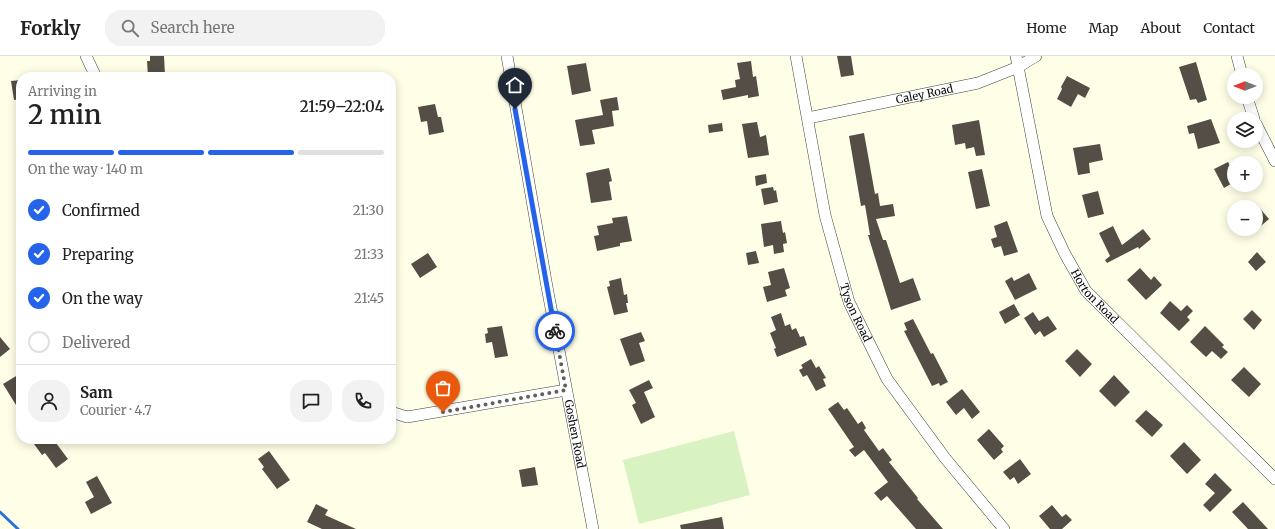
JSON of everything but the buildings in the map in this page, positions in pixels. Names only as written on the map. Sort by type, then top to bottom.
[{"type":"street","points":[[86,56],[94,72]]},
{"type":"street","name":"Goshen Road","points":[[506,56],[566,390],[593,529]]},
{"type":"street","name":"Tyson Road","points":[[796,56],[825,215],[849,302],[887,378],[945,458],[1004,529]]},
{"type":"street","name":"Caley Road","points":[[808,118],[978,83],[1017,62],[1036,56]]},
{"type":"street","points":[[1238,56],[1241,68]]},
{"type":"street","name":"Horton Road","points":[[1017,62],[1047,216],[1065,254],[1086,291],[1275,479]]},
{"type":"street","points":[[1263,138],[1275,161]]},
{"type":"street","points":[[396,414],[407,417],[566,390]]},
{"type":"green space","points":[[734,431],[750,495],[639,524],[623,460]]},
{"type":"waterway","points":[[0,512],[18,529]]},
{"type":"way so far","points":[[443,412],[566,390],[555,331]]},
{"type":"route","points":[[515,109],[555,331]]}]
